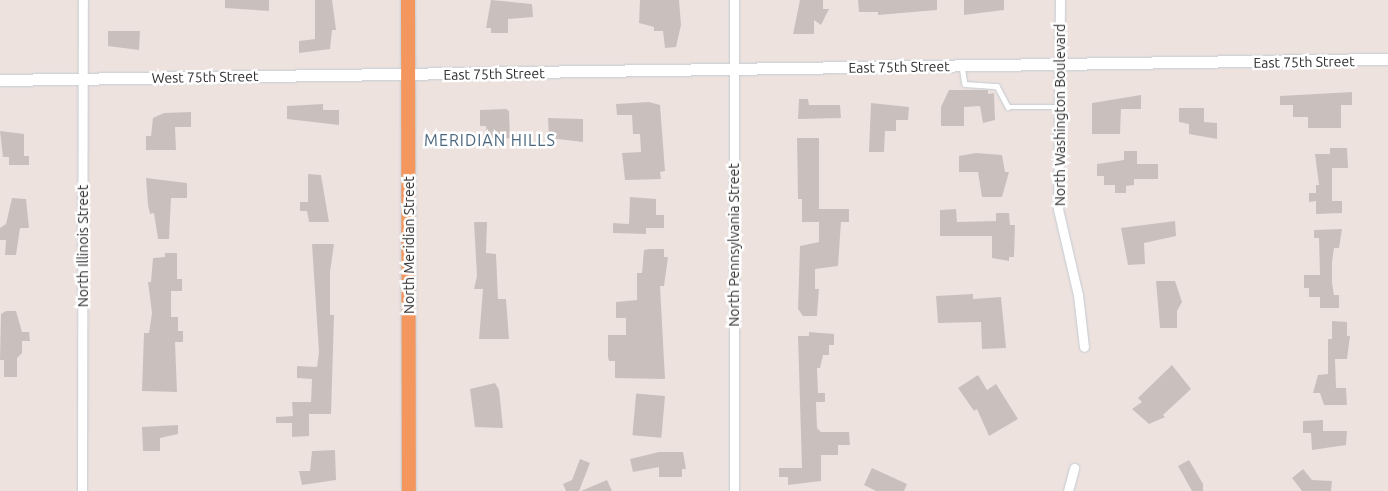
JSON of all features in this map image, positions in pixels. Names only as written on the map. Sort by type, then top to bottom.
[{"type":"main road","name":"North Meridian Street","points":[[408,0],[409,491]]},
{"type":"street","name":"North Illinois Street","points":[[82,491],[83,0]]},
{"type":"street","name":"North Pennsylvania Street","points":[[734,0],[734,491]]},
{"type":"street","name":"North Washington Boulevard","points":[[1060,0],[1058,209],[1078,295],[1084,347]]},
{"type":"street","name":"East 75th Street","points":[[409,74],[1388,59]]},
{"type":"street","name":"West 75th Street","points":[[0,80],[409,74]]},
{"type":"street","points":[[1068,491],[1074,468]]},
{"type":"lane","points":[[962,66],[965,84],[997,86],[1008,107],[1060,107]]},
{"type":"building","points":[[225,0],[269,0],[269,11],[225,8]]},
{"type":"building","points":[[315,0],[332,0],[336,30],[332,30],[330,49],[299,53],[299,41],[315,39]]},
{"type":"building","points":[[491,0],[532,4],[533,17],[508,19],[508,33],[491,33],[491,28],[486,28]]},
{"type":"building","points":[[640,0],[679,0],[681,25],[676,47],[665,48],[663,31],[654,31],[654,27],[639,23]]},
{"type":"building","points":[[800,0],[823,0],[823,9],[829,9],[821,25],[814,20],[814,34],[793,34]]},
{"type":"building","points":[[858,0],[937,0],[937,10],[878,15],[878,12],[859,12]]},
{"type":"building","points":[[964,0],[1004,0],[1004,10],[964,15]]},
{"type":"building","points":[[108,31],[140,31],[139,50],[108,46]]},
{"type":"building","points":[[949,90],[988,90],[988,94],[994,93],[995,120],[983,123],[980,106],[964,107],[964,126],[941,126],[941,107]]},
{"type":"building","points":[[1352,92],[1352,105],[1341,105],[1341,128],[1308,128],[1308,117],[1293,117],[1293,105],[1280,105],[1280,96]]},
{"type":"building","points":[[1141,95],[1141,109],[1121,109],[1120,134],[1092,134],[1092,103]]},
{"type":"building","points":[[799,99],[808,99],[809,105],[840,105],[841,118],[798,119]]},
{"type":"building","points":[[649,102],[660,105],[665,171],[660,172],[661,179],[625,180],[622,153],[641,152],[640,134],[633,134],[632,115],[617,115],[616,104]]},
{"type":"building","points":[[871,103],[909,107],[908,120],[896,120],[896,131],[885,131],[884,152],[869,152]]},
{"type":"building","points":[[323,104],[323,110],[339,110],[339,125],[287,119],[287,106]]},
{"type":"building","points":[[1179,108],[1204,108],[1204,122],[1217,123],[1217,139],[1189,134],[1189,124],[1179,122]]},
{"type":"building","points":[[506,109],[509,111],[510,138],[487,141],[486,126],[480,126],[480,110]]},
{"type":"building","points":[[191,112],[191,127],[175,127],[176,150],[146,150],[146,136],[151,136],[153,118],[164,113]]},
{"type":"building","points":[[548,118],[583,119],[583,142],[549,138]]},
{"type":"building","points":[[0,131],[24,134],[24,156],[29,156],[29,165],[9,165],[9,157],[3,157]]},
{"type":"building","points":[[797,138],[819,138],[819,209],[849,209],[849,222],[841,222],[838,266],[815,269],[815,289],[819,289],[817,316],[803,316],[798,309],[800,246],[819,242],[819,222],[802,222],[802,199],[798,199]]},
{"type":"building","points":[[1330,148],[1347,148],[1348,168],[1332,168],[1332,201],[1342,201],[1342,213],[1316,214],[1316,201],[1309,202],[1309,193],[1316,193],[1316,185],[1319,185],[1315,154],[1330,154]]},
{"type":"building","points":[[1124,151],[1137,151],[1137,164],[1158,164],[1158,179],[1134,179],[1134,185],[1126,186],[1126,193],[1115,193],[1115,185],[1104,185],[1104,176],[1097,176],[1097,164],[1124,160]]},
{"type":"building","points":[[976,153],[1002,155],[1005,172],[1009,172],[1002,197],[982,197],[978,172],[959,172],[959,156]]},
{"type":"building","points":[[308,174],[321,175],[329,222],[309,222],[307,211],[300,211],[300,202],[308,202]]},
{"type":"building","points":[[146,178],[187,183],[187,198],[171,198],[169,239],[158,239],[154,213],[150,214],[148,205]]},
{"type":"building","points":[[630,197],[656,199],[656,215],[664,215],[664,228],[646,228],[646,234],[613,233],[613,223],[629,224]]},
{"type":"building","points":[[12,198],[26,199],[29,228],[20,228],[16,255],[5,255],[6,240],[0,240],[0,228],[6,224]]},
{"type":"building","points":[[956,209],[957,222],[996,221],[996,213],[1009,213],[1010,225],[1015,225],[1014,257],[1009,257],[1009,261],[992,258],[992,236],[940,236],[940,210]]},
{"type":"building","points":[[1175,221],[1176,236],[1144,243],[1145,264],[1128,265],[1121,228]]},
{"type":"building","points":[[474,222],[487,222],[486,253],[496,254],[498,299],[506,299],[509,339],[479,339],[483,289],[474,289],[477,276]]},
{"type":"building","points":[[1342,229],[1339,248],[1334,248],[1332,262],[1332,283],[1334,295],[1339,295],[1339,308],[1320,308],[1320,297],[1309,297],[1309,288],[1304,288],[1304,275],[1320,275],[1319,238],[1314,238],[1314,230]]},
{"type":"building","points":[[312,244],[334,244],[330,272],[330,315],[334,315],[331,414],[309,414],[309,436],[292,437],[292,423],[276,423],[276,417],[293,416],[292,402],[311,402],[312,379],[297,378],[297,366],[317,367],[319,352]]},
{"type":"building","points":[[664,249],[664,257],[668,257],[664,286],[660,286],[665,379],[615,378],[615,361],[609,361],[608,357],[608,335],[626,335],[626,318],[616,318],[616,302],[637,300],[637,273],[642,273],[644,250]]},
{"type":"building","points":[[165,253],[177,253],[177,279],[182,279],[182,291],[171,291],[171,317],[178,317],[178,331],[183,331],[183,342],[175,342],[177,392],[142,391],[144,333],[149,333],[152,313],[148,282],[151,282],[153,258],[165,257]]},
{"type":"building","points":[[1156,281],[1175,281],[1182,302],[1177,311],[1177,328],[1160,328]]},
{"type":"building","points":[[973,294],[973,299],[1001,297],[1006,348],[982,349],[981,322],[938,323],[936,296]]},
{"type":"building","points":[[6,311],[16,311],[22,332],[29,332],[30,341],[22,341],[22,353],[17,358],[17,377],[4,377],[4,360],[0,360],[1,314]]},
{"type":"building","points":[[1332,321],[1347,322],[1347,336],[1350,336],[1347,359],[1335,359],[1336,388],[1346,388],[1347,405],[1324,405],[1320,393],[1313,393],[1318,375],[1328,374],[1328,339],[1332,339]]},
{"type":"building","points":[[809,332],[834,334],[834,345],[829,345],[829,355],[823,355],[820,368],[817,368],[818,393],[825,393],[825,402],[816,402],[817,428],[821,432],[849,432],[850,445],[838,445],[838,455],[821,455],[821,481],[788,485],[788,477],[779,477],[779,468],[802,468],[798,336],[809,336]]},
{"type":"building","points":[[1172,365],[1191,389],[1163,415],[1165,417],[1149,424],[1132,409],[1142,402],[1138,398]]},
{"type":"building","points":[[978,375],[987,390],[996,384],[1018,419],[989,436],[977,409],[974,411],[958,388]]},
{"type":"building","points":[[495,383],[499,390],[503,428],[475,427],[470,389]]},
{"type":"building","points":[[636,393],[665,396],[661,438],[632,435]]},
{"type":"building","points":[[1323,420],[1323,431],[1347,431],[1346,445],[1312,450],[1311,433],[1303,433],[1303,421]]},
{"type":"building","points":[[178,425],[178,434],[160,438],[160,451],[143,451],[142,427]]},
{"type":"building","points":[[335,450],[336,480],[302,485],[299,471],[310,471],[312,451]]},
{"type":"building","points":[[659,452],[683,452],[686,469],[682,469],[682,477],[659,477],[659,467],[633,472],[630,459]]},
{"type":"building","points":[[580,459],[590,463],[579,491],[566,491],[563,484],[572,480]]},
{"type":"building","points":[[1189,460],[1203,484],[1203,491],[1192,491],[1178,466]]},
{"type":"building","points":[[872,468],[907,484],[904,491],[876,491],[864,485]]},
{"type":"building","points":[[1303,469],[1312,480],[1332,481],[1331,491],[1302,491],[1292,478]]},
{"type":"building","points":[[607,480],[612,491],[581,491]]},
{"type":"district","name":"MERIDIAN HILLS","points":[[490,140]]}]
